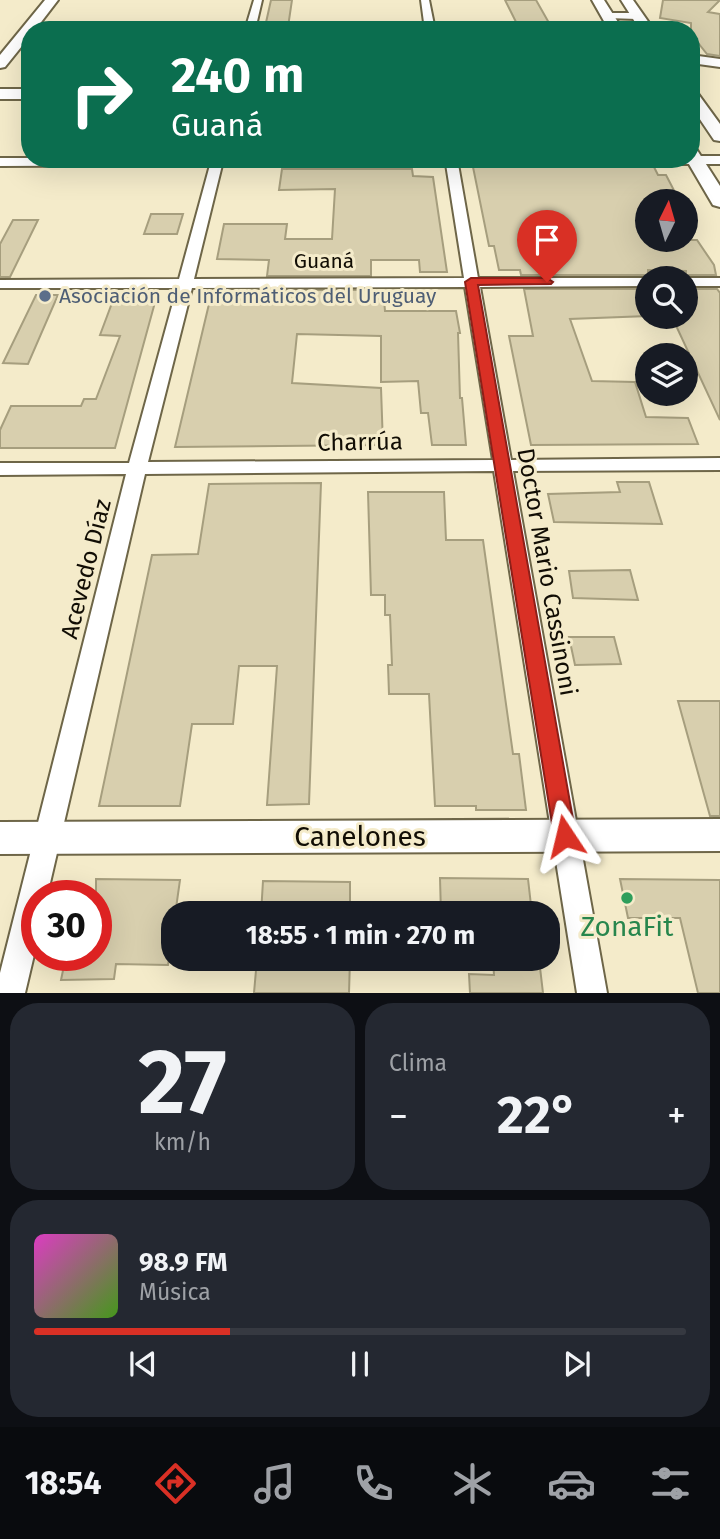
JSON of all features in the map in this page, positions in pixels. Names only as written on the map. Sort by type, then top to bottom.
[{"type":"street","points":[[32,21],[52,0]]},
{"type":"street","points":[[252,21],[258,0]]},
{"type":"street","points":[[425,0],[428,21]]},
{"type":"street","points":[[598,0],[611,21],[637,16]]},
{"type":"street","points":[[627,0],[641,21]]},
{"type":"street","points":[[0,64],[21,34]]},
{"type":"street","points":[[700,60],[720,63]]},
{"type":"street","points":[[0,94],[21,93]]},
{"type":"street","points":[[700,107],[720,136]]},
{"type":"street","points":[[700,158],[720,160]]},
{"type":"street","points":[[0,162],[21,162]]},
{"type":"street","name":"Acevedo Díaz","points":[[10,993],[137,469],[216,168]]},
{"type":"street","name":"Doctor Mario Cassinoni","points":[[452,168],[592,993]]},
{"type":"street","points":[[700,168],[720,201]]},
{"type":"street","name":"Guaná","points":[[0,284],[635,282]]},
{"type":"street","points":[[698,282],[720,282]]},
{"type":"street","name":"Charrúa","points":[[0,469],[720,464]]},
{"type":"street","name":"Canelones","points":[[0,838],[720,835]]},
{"type":"building","points":[[271,0],[292,0],[289,21],[266,21]]},
{"type":"building","points":[[505,0],[536,0],[548,21],[516,21]]},
{"type":"building","points":[[663,0],[720,0],[708,12],[720,14],[720,56],[707,54],[700,45],[700,21],[660,18]]},
{"type":"building","points":[[473,168],[654,168],[658,175],[666,175],[673,189],[635,189],[635,252],[698,252],[698,241],[714,265],[716,275],[698,275],[698,266],[635,266],[635,275],[521,275],[520,270],[499,270],[494,246],[489,246]]},
{"type":"building","points":[[282,169],[412,169],[413,176],[433,177],[447,272],[420,272],[419,260],[371,260],[371,276],[267,276],[269,260],[217,259],[224,224],[287,224],[285,239],[332,239],[335,189],[279,190]]},
{"type":"building","points":[[151,214],[183,214],[177,234],[144,234]]},
{"type":"building","points":[[13,220],[38,220],[10,277],[0,277],[0,244]]},
{"type":"building","points":[[524,289],[635,289],[635,316],[570,319],[592,381],[635,382],[635,406],[643,406],[646,417],[688,418],[698,444],[531,445],[509,336],[533,336]]},
{"type":"building","points":[[698,289],[717,289],[720,293],[720,420],[698,373],[698,343],[684,343],[678,329],[698,329]]},
{"type":"building","points":[[265,290],[370,290],[370,299],[384,299],[385,311],[456,311],[460,333],[460,398],[466,445],[432,445],[428,413],[421,413],[418,381],[381,382],[381,336],[297,334],[292,383],[381,388],[383,445],[175,447],[209,304],[218,299],[264,300]]},
{"type":"building","points":[[36,295],[58,295],[28,364],[3,363]]},
{"type":"building","points":[[115,295],[157,295],[115,448],[0,448],[0,430],[11,406],[81,406],[84,399],[96,399],[120,336],[100,335]]},
{"type":"building","points":[[617,482],[649,482],[662,524],[554,522],[548,494],[620,492]]},
{"type":"building","points":[[321,483],[309,804],[267,805],[277,666],[239,666],[233,724],[192,724],[180,806],[99,806],[152,555],[198,554],[209,484]]},
{"type":"building","points":[[368,492],[444,492],[446,540],[483,540],[513,754],[519,754],[526,810],[476,810],[476,806],[435,806],[429,694],[389,694],[388,665],[392,665],[390,615],[385,615],[385,595],[371,595]]},
{"type":"building","points":[[630,570],[638,600],[573,598],[569,571]]},
{"type":"building","points":[[569,637],[614,637],[621,664],[575,665]]},
{"type":"building","points":[[678,701],[720,701],[720,816],[710,816]]},
{"type":"building","points":[[440,878],[528,879],[531,901],[441,901]]},
{"type":"building","points":[[96,879],[180,880],[177,901],[161,901],[161,965],[116,964],[114,979],[61,980],[63,971],[112,971],[112,880]]},
{"type":"building","points":[[620,879],[720,880],[720,993],[698,993],[680,918],[628,918]]},
{"type":"building","points":[[263,881],[350,882],[350,901],[262,901]]},
{"type":"building","points":[[256,971],[350,971],[349,993],[254,993]]},
{"type":"building","points":[[494,971],[540,971],[543,993],[470,993],[469,974],[494,975]]},
{"type":"place","name":"Asociación de Informáticos del Uruguay","points":[[45,296]]},
{"type":"place","name":"ZonaFit","points":[[627,898]]},
{"type":"route","points":[[547,282],[471,282],[565,836]]}]
